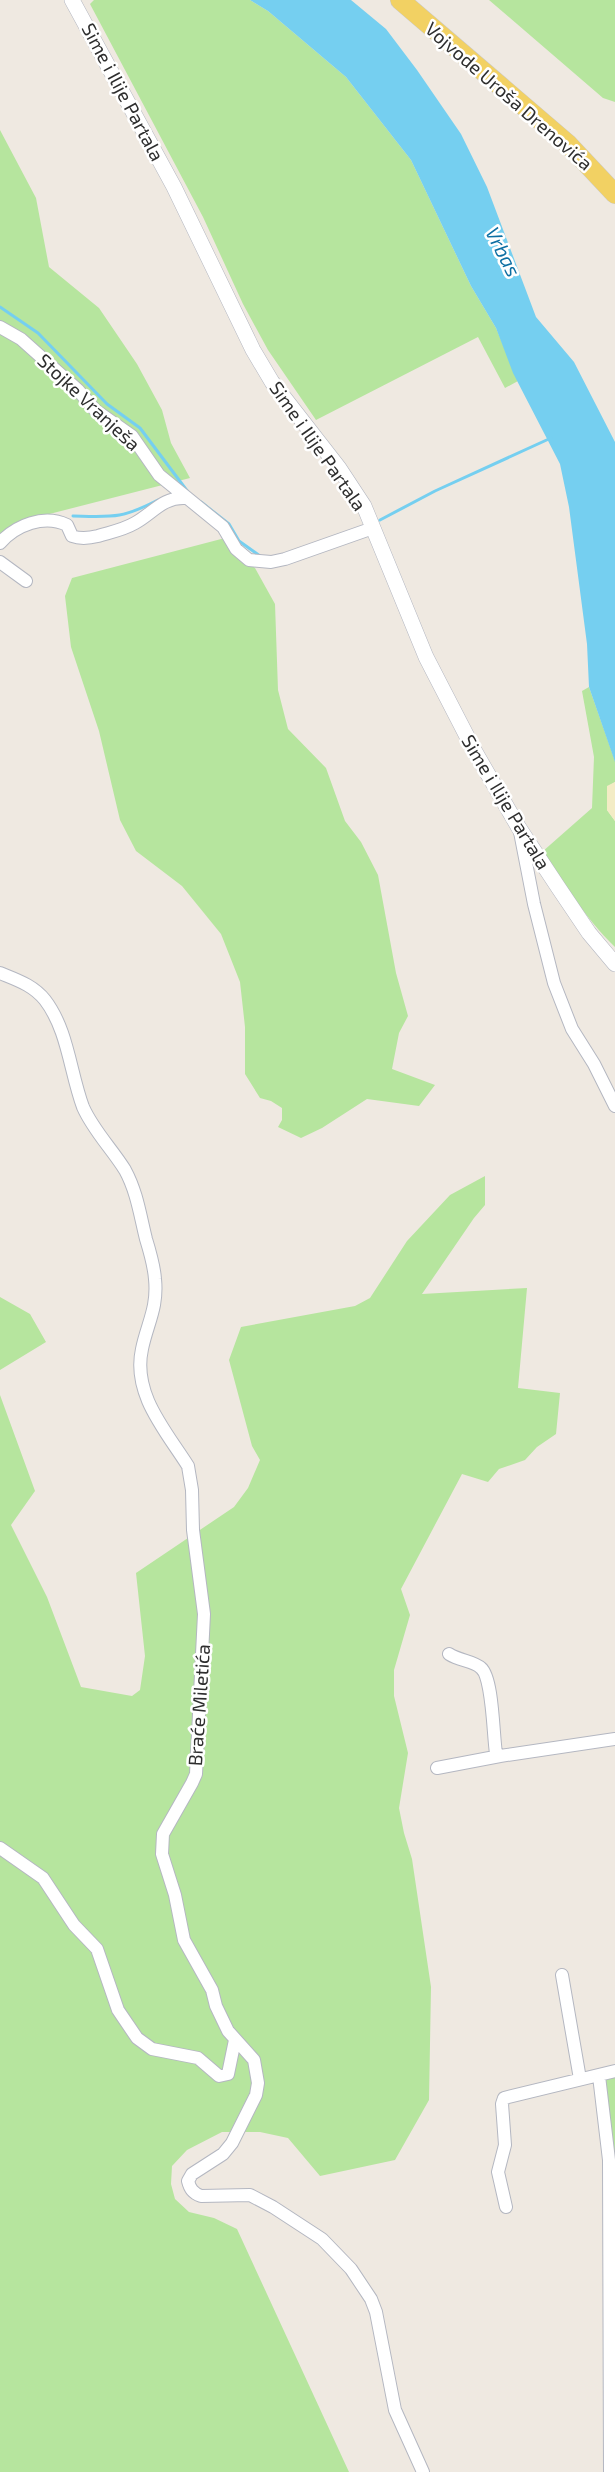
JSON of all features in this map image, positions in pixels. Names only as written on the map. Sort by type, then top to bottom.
[{"type":"main road","name":"Vojvode Uroša Drenovića","points":[[400,0],[568,144],[615,194]]},
{"type":"street","name":"Sime i Ilije Partala","points":[[72,0],[174,187],[247,340],[282,394],[352,486],[373,528],[409,620],[447,700],[519,828],[589,933],[615,964]]},
{"type":"street","name":"Stojke Vranješa","points":[[0,327],[21,339],[78,390],[95,410],[132,436],[159,476],[223,526],[236,549],[249,560],[258,562],[285,559],[373,528]]},
{"type":"street","points":[[0,543],[23,525],[50,519],[67,525],[72,536],[78,538],[120,530],[134,523],[166,500],[185,498]]},
{"type":"street","points":[[0,562],[26,581]]},
{"type":"street","points":[[519,828],[534,904],[554,983],[572,1029],[594,1064],[615,1106]]},
{"type":"street","name":"Braće Miletića","points":[[0,973],[32,988],[45,1001],[54,1014],[64,1040],[76,1088],[84,1110],[124,1170],[137,1197],[155,1280],[155,1300],[151,1322],[141,1350],[142,1380],[150,1407],[188,1466],[192,1490],[193,1530],[204,1614],[196,1774],[163,1834],[162,1854],[175,1895],[184,1940],[212,1990],[216,2006],[235,2040],[254,2060],[258,2083],[256,2095],[232,2143],[222,2154],[192,2174],[188,2181],[195,2193],[201,2196],[250,2195],[273,2207],[322,2239],[351,2269],[371,2299],[378,2317],[395,2410],[423,2472]]},
{"type":"street","points":[[449,1654],[460,1661],[471,1662],[482,1668],[488,1679],[496,1753],[500,1756]]},
{"type":"street","points":[[437,1768],[500,1756],[615,1740]]},
{"type":"street","points":[[0,1848],[43,1878],[74,1925],[97,1949],[118,2010],[130,2029],[143,2044],[160,2052],[198,2058],[213,2074],[219,2076],[228,2074],[235,2040]]},
{"type":"street","points":[[562,1974],[580,2079]]},
{"type":"street","points":[[506,2207],[498,2172],[505,2146],[502,2101],[506,2097],[515,2094],[615,2072]]},
{"type":"street","points":[[599,2076],[605,2117],[609,2169],[610,2472]]},
{"type":"green space","points":[[94,0],[250,0],[268,11],[346,77],[411,160],[471,286],[496,328],[518,381],[505,388],[478,337],[316,420],[268,350],[243,304],[203,217],[90,4]]},
{"type":"green space","points":[[489,0],[615,0],[615,102],[603,98]]},
{"type":"green space","points":[[0,130],[36,198],[49,267],[99,308],[137,364],[162,410],[171,443],[190,478],[22,521],[0,540]]},
{"type":"green space","points":[[225,538],[232,551],[255,568],[275,604],[278,690],[288,729],[326,768],[345,821],[361,842],[378,875],[396,973],[408,1016],[399,1033],[392,1069],[435,1085],[419,1106],[367,1099],[322,1128],[301,1138],[278,1127],[282,1120],[282,1108],[271,1101],[260,1098],[245,1074],[245,1027],[240,982],[221,934],[182,886],[136,851],[120,820],[99,731],[71,647],[65,596],[72,578]]},
{"type":"green space","points":[[589,687],[615,761],[615,782],[607,787],[607,810],[615,821],[615,947],[585,913],[542,852],[592,808],[594,757],[582,691]]},
{"type":"green space","points":[[485,1176],[485,1205],[422,1294],[527,1288],[518,1388],[560,1393],[556,1434],[537,1447],[525,1460],[499,1469],[488,1482],[462,1474],[401,1589],[410,1615],[394,1670],[394,1696],[408,1753],[399,1808],[412,1859],[431,1987],[429,2100],[395,2160],[320,2176],[288,2138],[260,2132],[222,2132],[187,2150],[172,2166],[171,2184],[175,2199],[189,2212],[214,2218],[237,2229],[349,2472],[0,2472],[0,1395],[35,1491],[11,1525],[47,1597],[81,1687],[132,1696],[140,1690],[145,1656],[136,1573],[234,1507],[248,1488],[260,1460],[252,1446],[229,1360],[241,1327],[355,1306],[370,1298],[407,1241],[450,1195]]},
{"type":"green space","points":[[0,1297],[30,1314],[46,1342],[0,1370]]},
{"type":"green space","points":[[615,2071],[615,2183],[603,2075]]},
{"type":"sand","points":[[615,782],[615,821],[607,810],[607,786]]},
{"type":"water","name":"Vrbas","points":[[250,0],[351,0],[386,29],[461,134],[487,187],[536,317],[574,362],[615,442],[615,762],[589,687],[587,644],[569,507],[560,464],[513,373],[496,328],[471,286],[411,160],[346,77],[268,11]]},
{"type":"waterway","points":[[0,307],[38,333],[107,404],[140,428],[188,492]]},
{"type":"waterway","points":[[380,520],[435,491],[551,438]]},
{"type":"waterway","points":[[73,516],[117,516],[135,511],[158,500]]},
{"type":"waterway","points":[[201,502],[229,524],[239,541],[260,556]]}]
